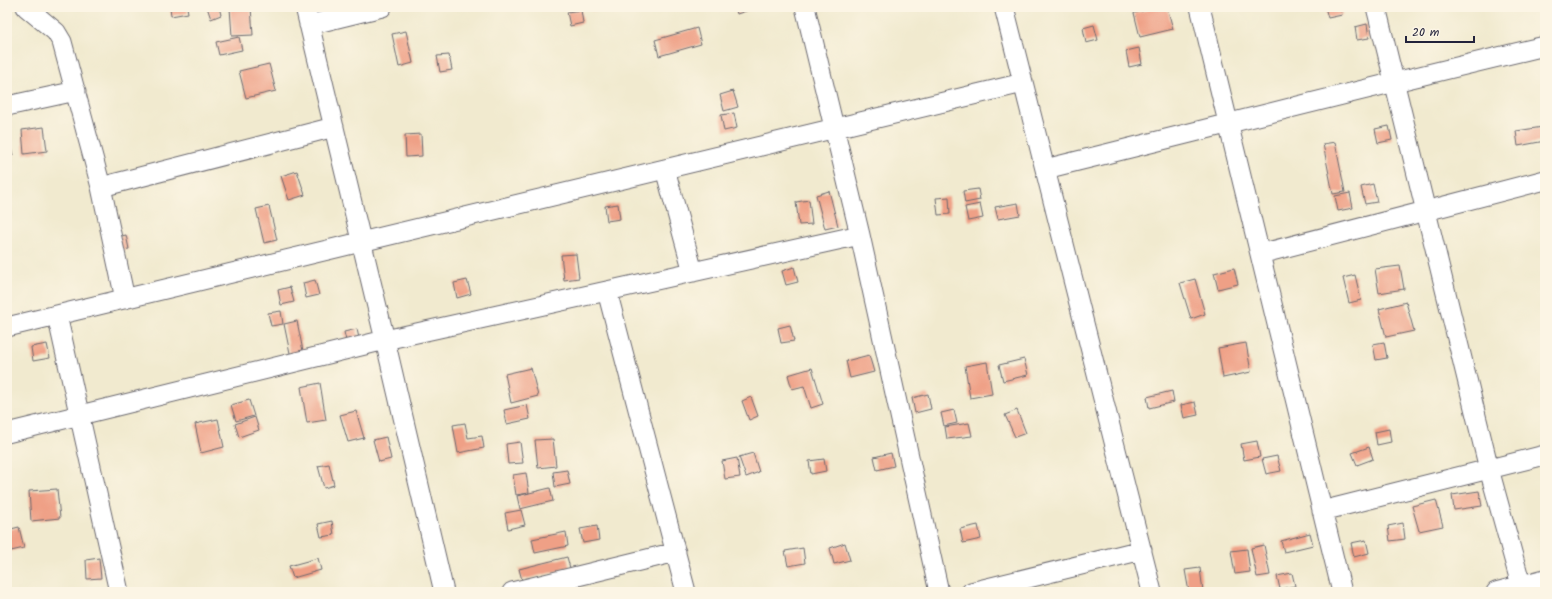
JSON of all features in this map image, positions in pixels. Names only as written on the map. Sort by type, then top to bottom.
[{"type":"street","points":[[26,7],[56,32],[62,42],[101,187],[125,299]]},
{"type":"street","points":[[382,7],[307,16],[444,592]]},
{"type":"street","points":[[805,7],[860,235],[939,592]]},
{"type":"street","points":[[1004,7],[1152,592]]},
{"type":"street","points":[[1200,7],[1342,592]]},
{"type":"street","points":[[1376,7],[1489,469],[1520,585]]},
{"type":"street","points":[[1045,169],[1394,81],[1545,46]]},
{"type":"street","points":[[7,328],[1023,83]]},
{"type":"street","points":[[7,106],[76,90]]},
{"type":"street","points":[[101,187],[334,127]]},
{"type":"street","points":[[665,169],[693,272]]},
{"type":"street","points":[[1260,254],[1545,180]]},
{"type":"street","points":[[7,433],[385,340],[860,235]]},
{"type":"street","points":[[607,291],[686,592]]},
{"type":"street","points":[[57,315],[80,415],[114,591]]},
{"type":"street","points":[[1322,511],[1545,455]]},
{"type":"street","points":[[971,592],[1142,550]]},
{"type":"street","points":[[512,592],[676,552]]},
{"type":"street","points":[[1496,592],[1545,579]]},
{"type":"building","points":[[170,7],[187,7],[188,13],[171,16]]},
{"type":"building","points":[[207,7],[219,7],[221,15],[211,19]]},
{"type":"building","points":[[251,7],[253,35],[232,36],[230,8]]},
{"type":"building","points":[[591,7],[610,7],[610,8],[591,11]]},
{"type":"building","points":[[628,7],[642,7],[642,10],[629,12]]},
{"type":"building","points":[[735,7],[754,7],[755,8],[737,14]]},
{"type":"building","points":[[1159,7],[1167,7],[1173,29],[1140,37],[1134,13]]},
{"type":"building","points":[[1325,7],[1340,7],[1342,15],[1328,18]]},
{"type":"building","points":[[581,10],[583,23],[570,26],[567,12]]},
{"type":"building","points":[[1367,24],[1369,38],[1357,40],[1355,27]]},
{"type":"building","points":[[1094,25],[1098,40],[1086,43],[1083,28]]},
{"type":"building","points":[[697,28],[701,44],[659,56],[655,40]]},
{"type":"building","points":[[406,31],[413,63],[399,67],[392,34]]},
{"type":"building","points":[[239,37],[242,50],[219,55],[216,42]]},
{"type":"building","points":[[1139,48],[1142,64],[1129,67],[1126,51]]},
{"type":"building","points":[[449,55],[452,70],[440,72],[437,56]]},
{"type":"building","points":[[269,64],[276,91],[246,98],[239,71]]},
{"type":"building","points":[[733,91],[738,107],[724,111],[720,95]]},
{"type":"building","points":[[734,113],[737,128],[724,131],[721,115]]},
{"type":"building","points":[[1389,126],[1392,140],[1378,143],[1375,129]]},
{"type":"building","points":[[44,127],[47,151],[24,154],[22,130]]},
{"type":"building","points":[[1543,127],[1545,141],[1518,146],[1516,131]]},
{"type":"building","points":[[421,134],[422,156],[406,157],[405,135]]},
{"type":"building","points":[[7,136],[13,155],[7,157]]},
{"type":"building","points":[[1335,142],[1345,192],[1333,194],[1323,144]]},
{"type":"building","points":[[297,171],[305,195],[289,200],[281,176]]},
{"type":"building","points":[[1373,184],[1377,202],[1365,204],[1361,187]]},
{"type":"building","points":[[978,189],[980,200],[965,203],[963,191]]},
{"type":"building","points":[[829,191],[838,226],[825,229],[816,195]]},
{"type":"building","points":[[1350,193],[1353,208],[1338,211],[1335,196]]},
{"type":"building","points":[[949,197],[950,214],[938,215],[936,198]]},
{"type":"building","points":[[809,200],[812,224],[799,225],[796,202]]},
{"type":"building","points":[[1018,203],[1020,215],[998,219],[995,207]]},
{"type":"building","points":[[618,204],[620,219],[607,221],[605,206]]},
{"type":"building","points":[[980,204],[983,218],[968,221],[965,207]]},
{"type":"building","points":[[269,206],[277,240],[264,243],[256,209]]},
{"type":"building","points":[[126,235],[129,249],[115,251],[113,238]]},
{"type":"building","points":[[576,254],[579,278],[564,280],[561,255]]},
{"type":"building","points":[[1400,266],[1404,289],[1379,293],[1375,269]]},
{"type":"building","points":[[794,267],[798,282],[786,285],[782,271]]},
{"type":"building","points":[[1234,268],[1238,284],[1218,289],[1214,273]]},
{"type":"building","points":[[1355,275],[1361,300],[1349,303],[1343,278]]},
{"type":"building","points":[[1195,279],[1205,314],[1191,319],[1180,283]]},
{"type":"building","points":[[315,280],[319,295],[306,298],[303,283]]},
{"type":"building","points":[[467,280],[471,294],[457,298],[454,283]]},
{"type":"building","points":[[290,287],[294,302],[281,305],[278,290]]},
{"type":"building","points":[[1406,302],[1414,331],[1386,337],[1379,309]]},
{"type":"building","points":[[281,311],[283,324],[271,326],[268,313]]},
{"type":"building","points":[[297,321],[304,356],[291,358],[284,324]]},
{"type":"building","points":[[790,325],[794,341],[781,343],[778,328]]},
{"type":"building","points":[[357,329],[360,343],[347,345],[344,332]]},
{"type":"building","points":[[1384,342],[1387,358],[1376,360],[1373,344]]},
{"type":"building","points":[[1246,343],[1251,372],[1223,378],[1218,348]]},
{"type":"building","points":[[47,344],[50,358],[33,361],[31,347]]},
{"type":"building","points":[[869,355],[874,372],[850,378],[846,361]]},
{"type":"building","points":[[1024,359],[1028,375],[1003,381],[999,365]]},
{"type":"building","points":[[987,362],[992,394],[970,398],[965,366]]},
{"type":"building","points":[[531,368],[538,396],[511,403],[505,374]]},
{"type":"building","points":[[812,368],[823,404],[811,408],[804,386],[792,389],[788,375]]},
{"type":"building","points":[[320,383],[326,420],[307,423],[301,387]]},
{"type":"building","points":[[1172,391],[1174,402],[1149,408],[1147,397]]},
{"type":"building","points":[[928,394],[931,409],[915,413],[912,398]]},
{"type":"building","points":[[751,397],[758,416],[749,420],[742,401]]},
{"type":"building","points":[[249,400],[254,416],[236,421],[231,405]]},
{"type":"building","points":[[1195,402],[1198,415],[1184,418],[1181,405]]},
{"type":"building","points":[[527,405],[530,419],[507,424],[504,410]]},
{"type":"building","points":[[954,410],[957,423],[944,426],[941,413]]},
{"type":"building","points":[[1017,410],[1026,433],[1015,437],[1005,415]]},
{"type":"building","points":[[356,411],[364,438],[348,442],[340,415]]},
{"type":"building","points":[[255,417],[259,430],[239,437],[235,424]]},
{"type":"building","points":[[218,419],[224,447],[201,453],[195,424]]},
{"type":"building","points":[[465,423],[468,438],[482,436],[484,448],[458,453],[453,425]]},
{"type":"building","points":[[969,423],[972,436],[947,439],[945,427]]},
{"type":"building","points":[[1389,429],[1391,442],[1377,445],[1375,432]]},
{"type":"building","points":[[386,437],[391,459],[379,462],[373,440]]},
{"type":"building","points":[[553,439],[556,466],[538,468],[535,440]]},
{"type":"building","points":[[1257,441],[1260,457],[1244,460],[1241,444]]},
{"type":"building","points":[[520,442],[523,463],[508,464],[506,444]]},
{"type":"building","points":[[1369,447],[1373,459],[1357,465],[1352,453]]},
{"type":"building","points":[[753,453],[759,472],[746,477],[739,457]]},
{"type":"building","points":[[891,453],[894,466],[877,470],[874,457]]},
{"type":"building","points":[[1277,456],[1281,471],[1266,474],[1262,459]]},
{"type":"building","points":[[737,458],[740,477],[725,479],[722,461]]},
{"type":"building","points":[[824,459],[826,471],[811,474],[809,461]]},
{"type":"building","points":[[329,464],[334,485],[324,488],[318,466]]},
{"type":"building","points":[[567,470],[570,484],[555,487],[553,472]]},
{"type":"building","points":[[526,473],[529,493],[516,495],[513,475]]},
{"type":"building","points":[[550,488],[553,501],[520,509],[517,496]]},
{"type":"building","points":[[57,489],[60,518],[31,521],[29,491]]},
{"type":"building","points":[[1479,491],[1482,506],[1454,510],[1452,495]]},
{"type":"building","points":[[1436,500],[1443,526],[1419,531],[1412,506]]},
{"type":"building","points":[[521,510],[525,525],[508,529],[505,513]]},
{"type":"building","points":[[332,521],[334,535],[321,537],[318,524]]},
{"type":"building","points":[[1403,523],[1405,539],[1390,541],[1388,526]]},
{"type":"building","points":[[978,525],[981,539],[963,543],[960,529]]},
{"type":"building","points":[[597,526],[599,540],[583,543],[580,529]]},
{"type":"building","points":[[19,527],[24,548],[11,551],[7,530]]},
{"type":"building","points":[[566,532],[568,546],[535,553],[532,539]]},
{"type":"building","points":[[1310,533],[1313,545],[1284,552],[1281,541]]},
{"type":"building","points":[[1366,540],[1369,553],[1354,557],[1351,543]]},
{"type":"building","points":[[845,543],[850,560],[834,564],[830,548]]},
{"type":"building","points":[[1264,545],[1270,575],[1257,577],[1251,548]]},
{"type":"building","points":[[803,548],[805,563],[788,566],[785,551]]},
{"type":"building","points":[[1247,549],[1250,572],[1235,574],[1231,551]]},
{"type":"building","points":[[567,557],[570,568],[522,580],[519,569]]},
{"type":"building","points":[[99,558],[101,578],[87,579],[86,560]]},
{"type":"building","points":[[318,558],[321,570],[293,578],[289,566]]},
{"type":"building","points":[[1200,568],[1203,592],[1189,592],[1185,570]]},
{"type":"building","points":[[1292,573],[1295,586],[1280,589],[1277,576]]}]
